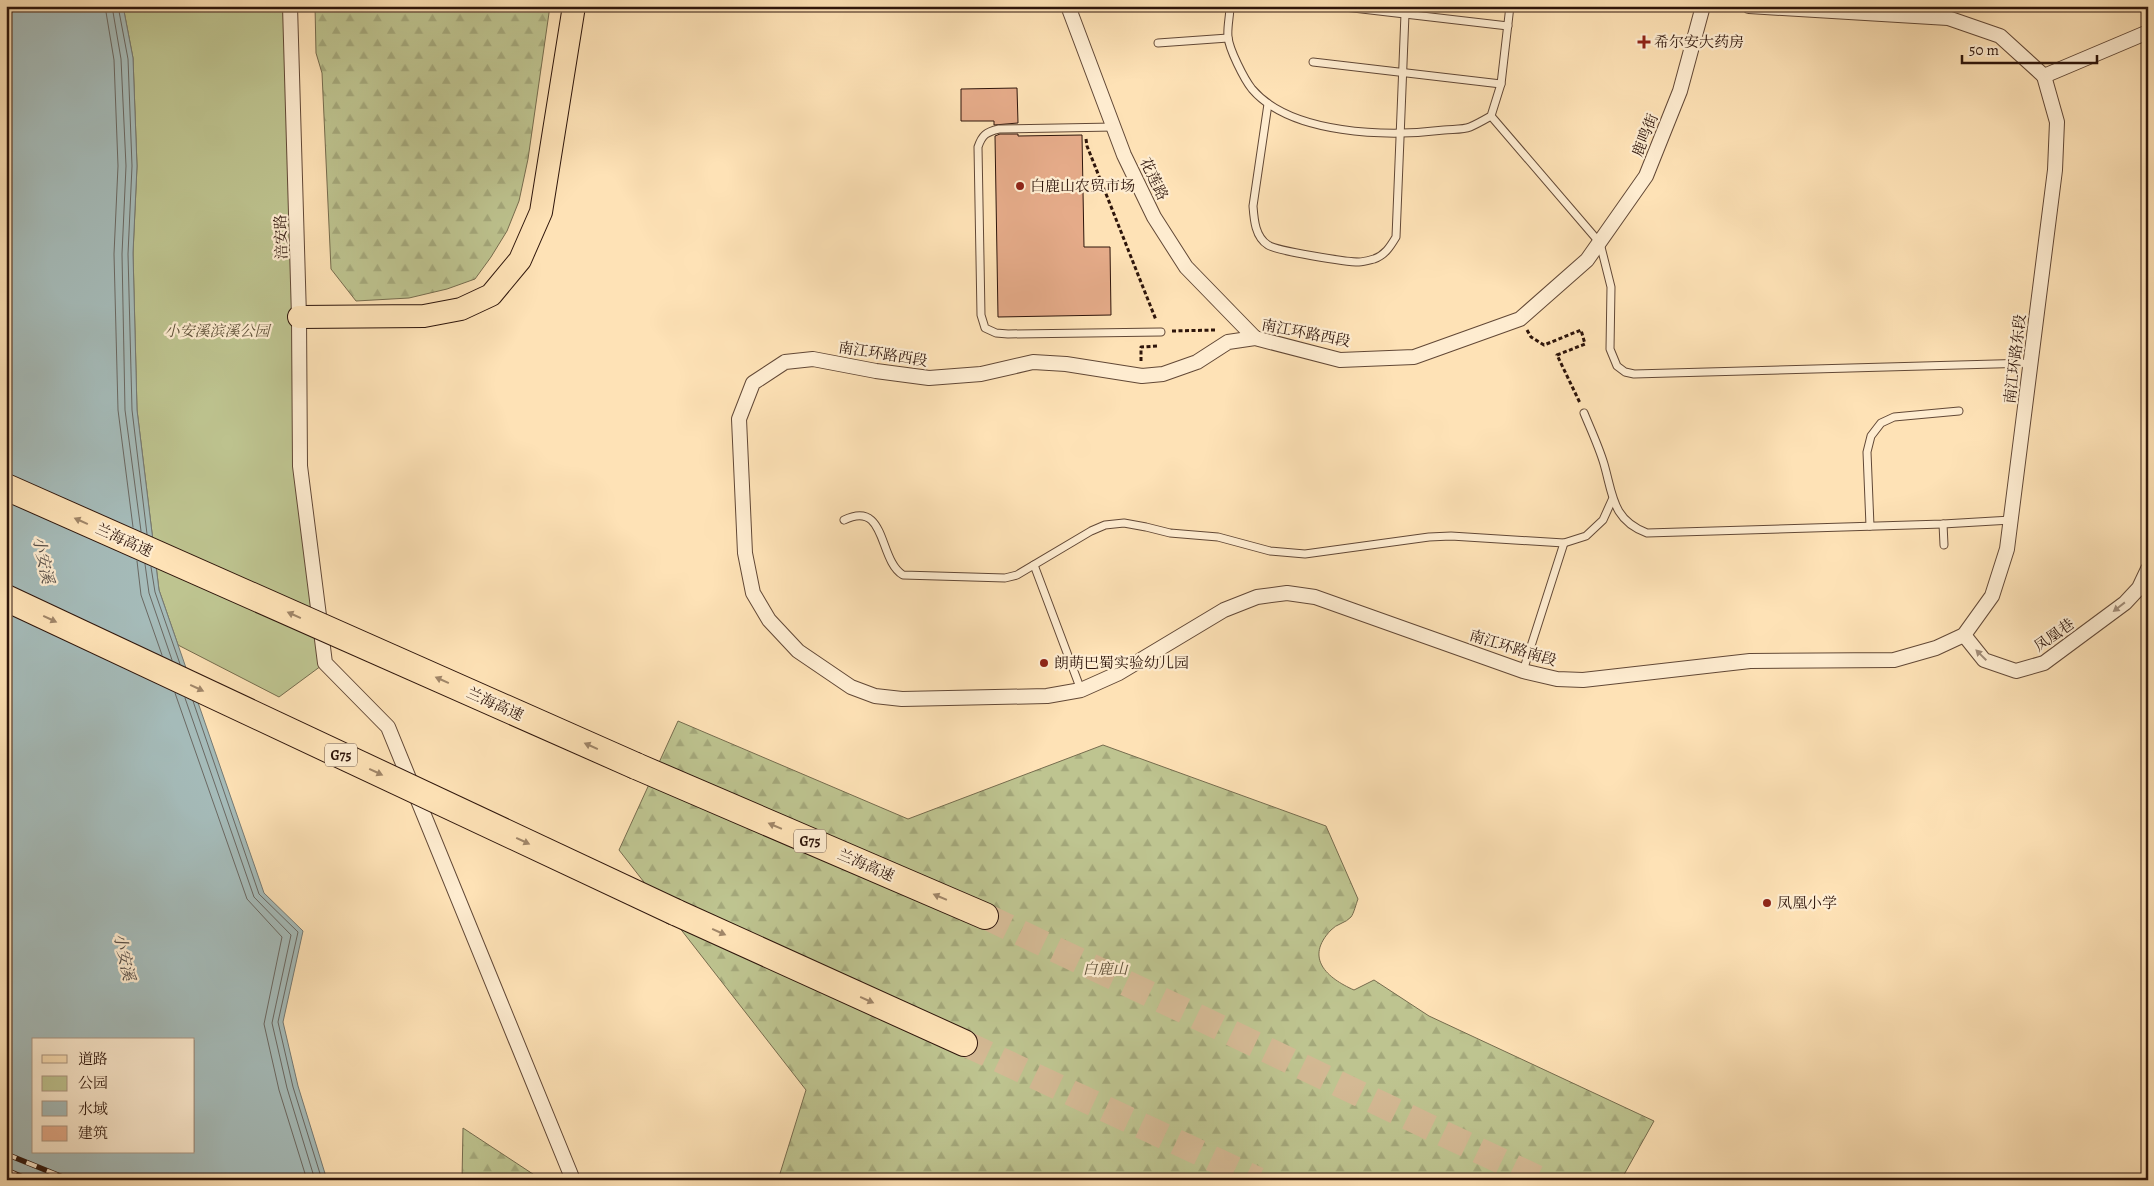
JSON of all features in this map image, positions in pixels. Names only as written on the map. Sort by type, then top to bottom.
[{"type":"highway","name":"兰海高速","points":[[6,488],[636,766],[985,916]]},
{"type":"highway","name":"G75","points":[[6,598],[675,912],[964,1043]]},
{"type":"main road","points":[[299,317],[424,316],[461,309],[490,295],[520,260],[540,212],[574,6]]},
{"type":"street","name":"涪安路","points":[[290,6],[299,317],[300,466],[325,663],[388,727],[573,1180]]},
{"type":"street","name":"花莲路","points":[[1068,6],[1124,154],[1154,217],[1186,268],[1255,338]]},
{"type":"street","name":"鹿鸣街","points":[[1587,260],[1646,176],[1680,92],[1703,6]]},
{"type":"street","points":[[1749,6],[1948,18],[2000,36],[2044,76],[2148,32]]},
{"type":"street","name":"南江环路东段","points":[[1964,635],[1992,596],[2008,549],[2055,170],[2057,122],[2044,76]]},
{"type":"street","name":"南江环路西段","points":[[1081,690],[1047,696],[902,700],[875,696],[851,687],[798,651],[769,620],[753,593],[745,553],[739,419],[753,383],[785,362],[813,358],[876,371],[929,378],[981,374],[1034,362],[1066,364],[1142,376],[1163,374],[1197,362],[1228,342],[1255,338],[1340,360],[1414,357],[1520,319],[1587,260]]},
{"type":"street","name":"凤凰巷","points":[[1964,635],[1984,660],[2016,671],[2044,663],[2125,603],[2140,588],[2148,569]]},
{"type":"street","name":"南江环路南段","points":[[1081,690],[1119,673],[1224,610],[1257,597],[1287,593],[1315,598],[1523,671],[1557,679],[1583,680],[1750,661],[1894,660],[1936,648],[1964,635]]},
{"type":"lane","points":[[1230,6],[1228,38],[1237,62],[1251,88],[1268,104],[1294,116],[1329,127],[1382,133],[1430,132],[1469,127],[1491,116],[1501,84],[1510,6]]},
{"type":"lane","points":[[1336,6],[1508,26]]},
{"type":"lane","points":[[1268,104],[1253,206],[1254,222],[1260,236],[1267,244],[1281,250],[1360,262],[1376,258],[1389,250],[1396,237],[1406,14]]},
{"type":"lane","points":[[1158,43],[1228,38]]},
{"type":"lane","points":[[1312,62],[1501,84]]},
{"type":"lane","points":[[1491,116],[1600,242],[1611,287],[1610,348],[1617,366],[1625,372],[1634,374],[2031,363]]},
{"type":"lane","points":[[1114,127],[999,129],[988,131],[981,137],[978,147],[981,315],[985,328],[996,333],[1161,332]]},
{"type":"lane","points":[[1870,526],[1867,452],[1870,436],[1881,423],[1894,417],[1959,411]]},
{"type":"lane","points":[[1584,412],[1604,464],[1612,500],[1620,514],[1630,524],[1647,533],[1943,524],[2011,520]]},
{"type":"lane","points":[[844,520],[862,515],[870,518],[876,526],[893,566],[903,575],[1005,578],[1017,575],[1091,531],[1106,525],[1124,524],[1146,527],[1170,534],[1218,537],[1288,554],[1305,554],[1444,537],[1564,543],[1586,536],[1602,520],[1612,500]]},
{"type":"lane","points":[[1943,524],[1944,544]]},
{"type":"lane","points":[[1523,671],[1564,543]]},
{"type":"lane","points":[[1034,565],[1081,690]]},
{"type":"path","points":[[1070,128],[1073,133],[1086,133],[1087,146],[1161,332],[1161,346],[1141,347],[1142,376]]},
{"type":"path","points":[[1520,319],[1531,337],[1544,346],[1581,330],[1585,344],[1557,355],[1584,412]]},
{"type":"path","points":[[1161,332],[1217,330]]},
{"type":"green space","name":"小安溪滨溪公园","points":[[123,6],[290,6],[300,466],[325,663],[279,697],[178,645],[159,590],[137,410],[133,253],[137,166],[133,58]]},
{"type":"green space","points":[[315,6],[550,6],[528,159],[519,201],[507,231],[475,279],[447,289],[409,298],[356,301],[331,269],[322,73],[316,53]]},
{"type":"green space","name":"白鹿山","points":[[678,721],[908,819],[1103,745],[1326,826],[1358,899],[1351,917],[1333,928],[1323,940],[1319,950],[1319,958],[1322,966],[1328,973],[1354,990],[1374,980],[1429,1016],[1654,1121],[1621,1180],[778,1180],[806,1090],[619,850]]},
{"type":"green space","points":[[463,1128],[542,1180],[462,1180]]},
{"type":"water","name":"小安溪","points":[[6,6],[123,6],[133,58],[137,166],[133,253],[137,410],[159,590],[264,893],[303,931],[283,1022],[298,1086],[327,1180],[6,1180]]},
{"type":"building","points":[[1017,88],[1018,123],[994,125],[994,121],[961,121],[961,89]]},
{"type":"building","points":[[1000,134],[1018,134],[1018,136],[1082,135],[1084,247],[1110,247],[1111,315],[998,317],[995,136]]},
{"type":"tunnel","points":[[985,916],[1541,1180]]},
{"type":"tunnel","points":[[964,1043],[1258,1180]]},
{"type":"railway","points":[[6,1154],[70,1180]]},
{"type":"railway","points":[[6,1170],[30,1180]]},
{"type":"place","name":"希尔安大药房","points":[[1644,42]]},
{"type":"place","name":"白鹿山农贸市场","points":[[1020,186]]},
{"type":"place","name":"朗萌巴蜀实验幼儿园","points":[[1044,663]]},
{"type":"place","name":"凤凰小学","points":[[1767,903]]}]
